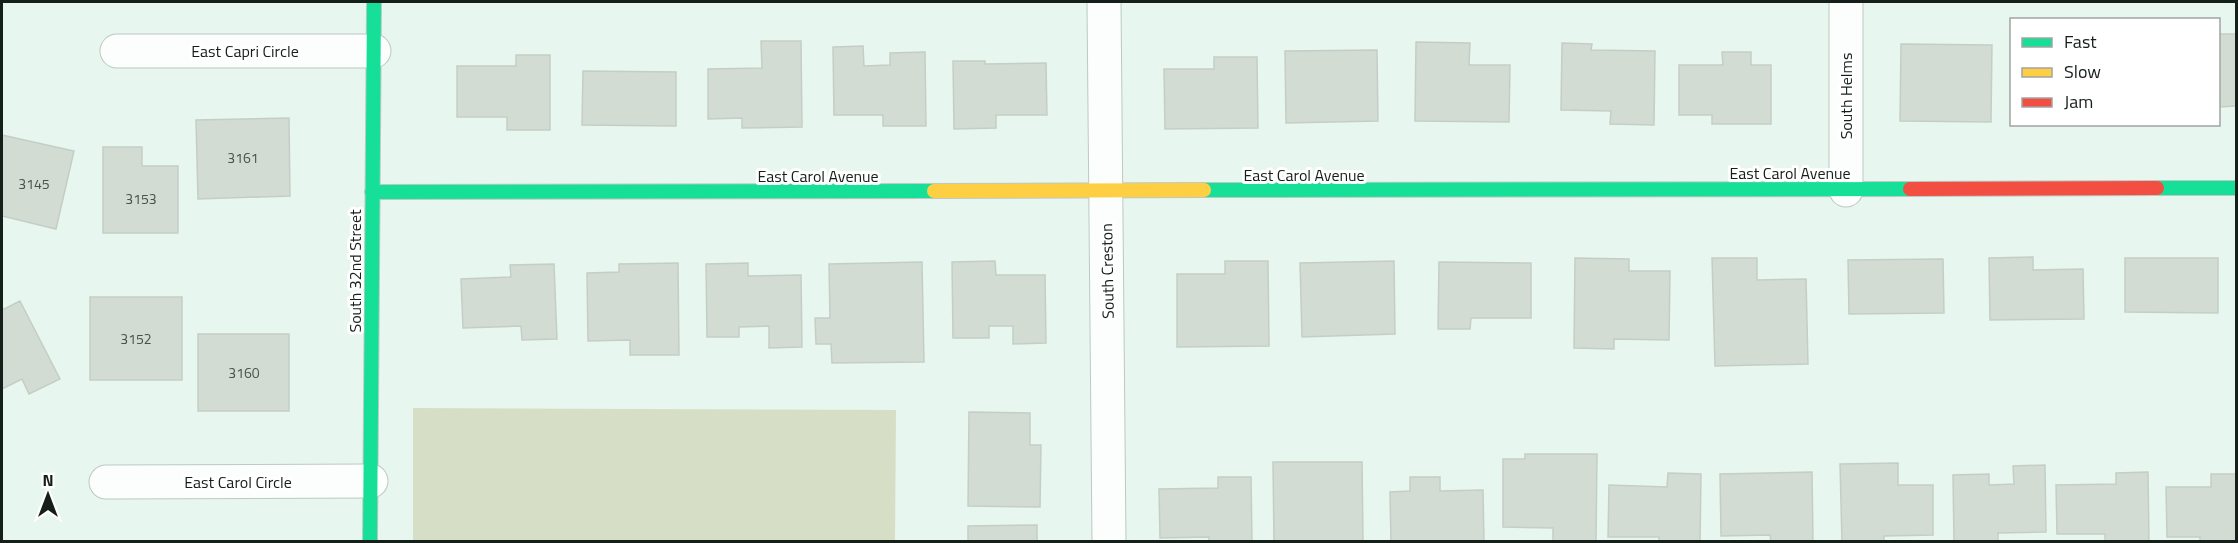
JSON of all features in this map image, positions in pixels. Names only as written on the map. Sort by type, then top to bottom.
[{"type":"street","name":"South 32nd Street","points":[[370,542],[374,2]]},
{"type":"street","name":"South Creston","points":[[1104,2],[1109,542]]},
{"type":"street","name":"South Helms","points":[[1846,2],[1846,189]]},
{"type":"street","name":"East Capri Circle","points":[[117,51],[374,51]]},
{"type":"street","name":"East Carol Avenue","points":[[372,192],[2236,188]]},
{"type":"street","name":"East Carol Circle","points":[[106,482],[371,482]]},
{"type":"green space","points":[[413,408],[896,410],[895,541],[413,541]]},
{"type":"building","points":[[2220,34],[2236,34],[2236,106],[2220,107]]},
{"type":"building","points":[[761,41],[801,41],[802,127],[742,128],[742,118],[708,119],[708,69],[762,68]]},
{"type":"building","points":[[1416,42],[1470,43],[1469,65],[1510,65],[1509,122],[1415,121]]},
{"type":"building","points":[[1562,43],[1592,44],[1591,50],[1655,51],[1654,125],[1610,124],[1611,111],[1561,110]]},
{"type":"building","points":[[1901,44],[1992,45],[1991,122],[1900,121]]},
{"type":"building","points":[[863,46],[864,66],[890,65],[890,53],[925,52],[926,126],[883,126],[883,115],[834,115],[833,47]]},
{"type":"building","points":[[1377,50],[1378,121],[1286,123],[1285,51]]},
{"type":"building","points":[[1722,52],[1751,52],[1751,65],[1771,65],[1771,124],[1712,124],[1712,115],[1679,115],[1679,65],[1723,65]]},
{"type":"building","points":[[516,55],[550,55],[550,130],[507,130],[507,117],[457,117],[457,66],[516,66]]},
{"type":"building","points":[[1214,57],[1257,57],[1258,128],[1165,129],[1164,69],[1214,69]]},
{"type":"building","points":[[953,61],[985,61],[985,64],[1046,63],[1047,115],[996,115],[996,128],[954,129]]},
{"type":"building","points":[[583,71],[676,72],[676,126],[582,125]]},
{"type":"building","points":[[289,118],[290,196],[198,199],[196,120]]},
{"type":"building","points":[[2,135],[74,151],[56,229],[2,216]]},
{"type":"building","points":[[103,147],[142,147],[142,166],[178,166],[178,233],[103,233]]},
{"type":"building","points":[[2033,257],[2033,270],[2083,269],[2084,319],[1990,320],[1989,258]]},
{"type":"building","points":[[1575,258],[1629,259],[1629,271],[1670,271],[1669,340],[1614,339],[1614,349],[1574,348]]},
{"type":"building","points":[[1712,258],[1757,258],[1757,280],[1806,279],[1808,364],[1715,366]]},
{"type":"building","points":[[2125,258],[2218,258],[2218,313],[2125,312]]},
{"type":"building","points":[[1943,259],[1944,313],[1849,314],[1848,260]]},
{"type":"building","points":[[995,261],[996,275],[1045,275],[1046,343],[1013,344],[1013,326],[989,326],[989,338],[953,338],[952,262]]},
{"type":"building","points":[[1225,261],[1268,261],[1269,346],[1177,347],[1177,274],[1225,274]]},
{"type":"building","points":[[1394,261],[1395,334],[1302,337],[1300,263]]},
{"type":"building","points":[[922,262],[924,362],[832,363],[831,344],[816,344],[815,318],[830,318],[829,264]]},
{"type":"building","points":[[1439,262],[1531,263],[1531,318],[1471,318],[1470,329],[1438,329]]},
{"type":"building","points":[[678,263],[679,355],[630,355],[630,340],[588,341],[587,273],[619,272],[619,264]]},
{"type":"building","points":[[748,263],[748,276],[801,275],[802,347],[769,348],[769,326],[739,327],[739,337],[707,337],[706,264]]},
{"type":"building","points":[[554,264],[557,339],[522,340],[521,326],[463,328],[461,279],[511,277],[510,265]]},
{"type":"building","points":[[90,297],[182,297],[182,380],[90,380]]},
{"type":"building","points":[[20,301],[60,379],[29,394],[22,379],[2,389],[2,310]]},
{"type":"building","points":[[198,334],[289,334],[289,411],[198,411]]},
{"type":"building","points":[[969,412],[1030,413],[1030,445],[1041,445],[1040,507],[968,506]]},
{"type":"building","points":[[1525,454],[1597,454],[1596,542],[1553,542],[1553,528],[1503,527],[1503,459],[1525,459]]},
{"type":"building","points":[[1273,462],[1362,462],[1363,542],[1274,542]]},
{"type":"building","points":[[1898,463],[1898,485],[1933,485],[1933,535],[1884,536],[1884,542],[1842,542],[1840,464]]},
{"type":"building","points":[[2045,465],[2046,532],[1998,533],[1998,542],[1954,542],[1953,475],[1989,474],[1989,485],[2014,484],[2013,466]]},
{"type":"building","points":[[1812,472],[1813,542],[1771,542],[1770,535],[1721,536],[1720,474]]},
{"type":"building","points":[[2148,472],[2149,542],[2105,542],[2105,534],[2057,534],[2056,485],[2116,484],[2116,473]]},
{"type":"building","points":[[1668,473],[1701,474],[1700,542],[1659,542],[1659,537],[1608,537],[1609,485],[1667,487]]},
{"type":"building","points":[[2211,474],[2236,474],[2236,542],[2200,542],[2200,537],[2167,537],[2166,487],[2211,487]]},
{"type":"building","points":[[1218,477],[1251,477],[1252,542],[1209,542],[1209,537],[1160,538],[1159,489],[1218,488]]},
{"type":"building","points":[[1410,477],[1440,477],[1440,491],[1483,490],[1484,542],[1391,542],[1390,492],[1410,491]]},
{"type":"building","points":[[1037,525],[1037,542],[968,542],[968,526]]},
{"type":"traffic: fast","points":[[370,542],[374,2]]},
{"type":"traffic: fast","points":[[2157,188],[2236,188]]},
{"type":"traffic: fast","points":[[1204,190],[1910,189]]},
{"type":"traffic: fast","points":[[372,192],[934,191]]},
{"type":"traffic: slow","points":[[934,191],[1204,190]]},
{"type":"traffic: jam","points":[[1910,189],[2157,188]]}]
